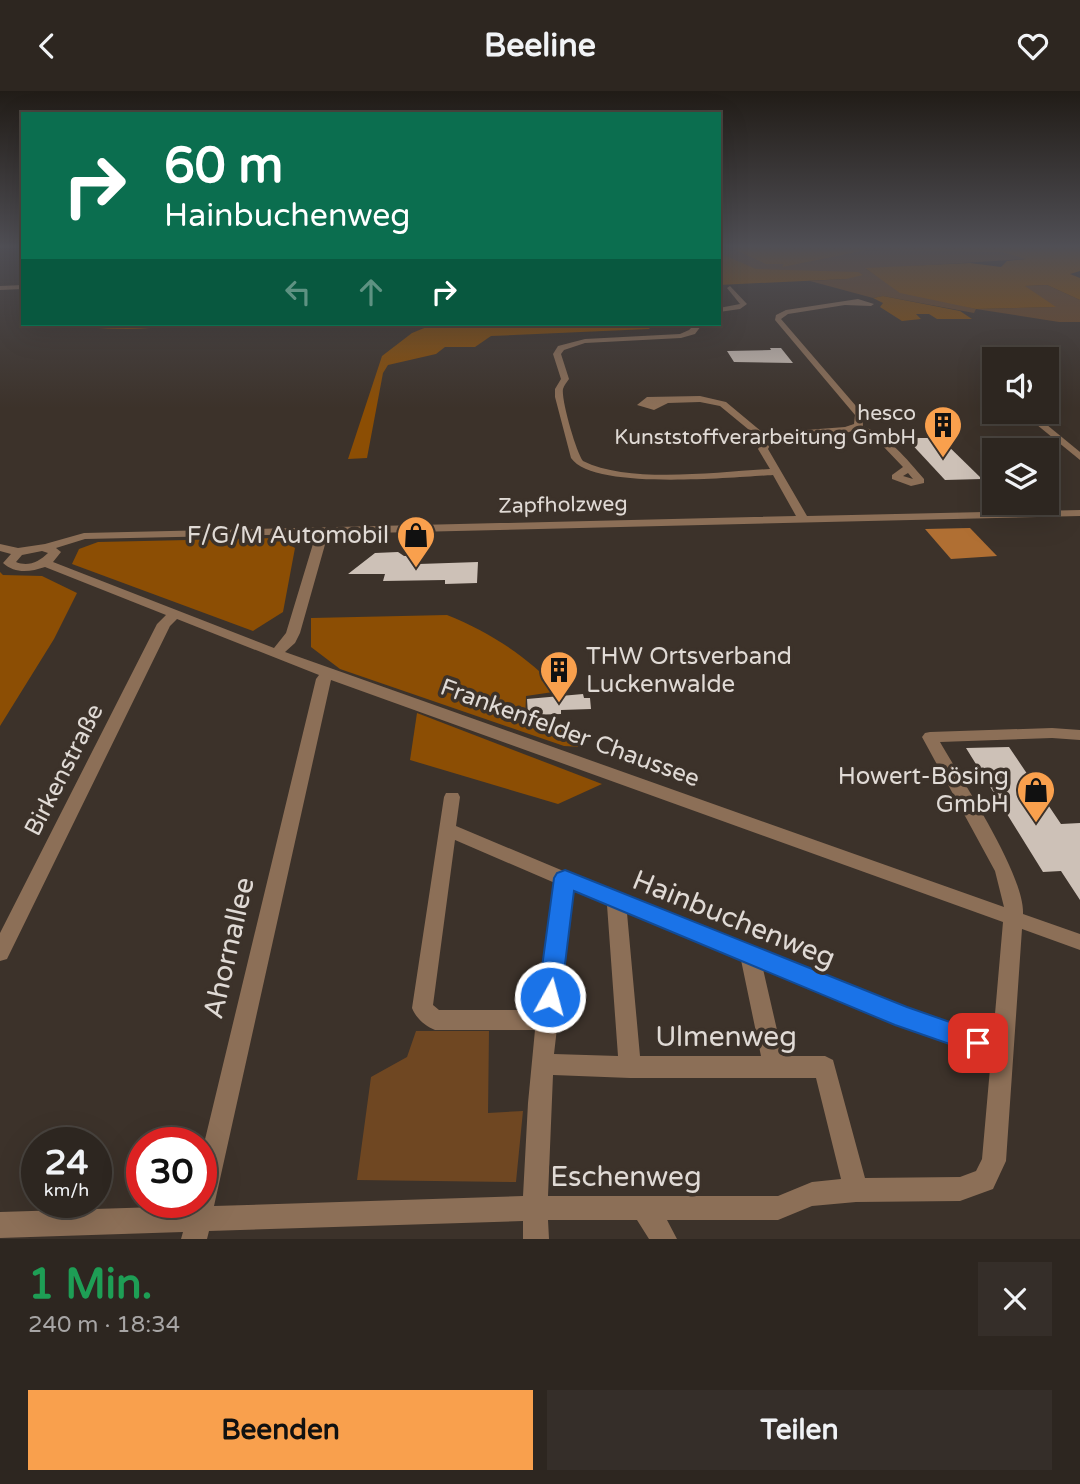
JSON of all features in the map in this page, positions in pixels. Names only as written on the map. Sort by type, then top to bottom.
[{"type":"street","points":[[721,310],[743,306],[741,301]]},
{"type":"street","points":[[666,400],[700,399],[723,404],[757,432],[780,435],[846,431],[856,427],[860,420],[859,415],[777,319],[786,312],[845,303]]},
{"type":"street","points":[[697,326],[692,332],[681,336],[585,341],[561,348],[557,354],[565,379],[559,389],[559,397],[574,458],[588,468],[615,475],[776,472]]},
{"type":"street","points":[[1040,424],[1080,457]]},
{"type":"street","points":[[856,427],[889,444],[909,467],[920,481],[911,483],[895,477],[909,467]]},
{"type":"street","points":[[757,432],[752,435],[754,439],[766,443],[782,440],[780,435]]},
{"type":"street","points":[[766,443],[763,449],[803,519]]},
{"type":"street","name":"Zapfholzweg","points":[[18,552],[48,547],[84,536],[1080,513]]},
{"type":"street","points":[[276,653],[290,641],[323,531]]},
{"type":"street","points":[[0,547],[18,552]]},
{"type":"street","points":[[18,552],[9,559],[11,566],[23,568],[46,563],[55,552],[48,547]]},
{"type":"street","name":"Frankenfelder Chaussee","points":[[46,563],[329,674],[1080,942]]},
{"type":"street","name":"Birkenstraße","points":[[0,953],[164,624],[176,613]]},
{"type":"street","name":"Ahornallee","points":[[197,1228],[323,678],[329,674]]},
{"type":"street","name":"Eschenweg","points":[[0,1225],[197,1228],[534,1208],[778,1208],[812,1194],[856,1190],[960,1189],[984,1180],[994,1161],[1014,903],[1004,871],[930,737],[1052,733],[1080,735]]},
{"type":"street","points":[[452,797],[422,1008],[435,1020],[547,1020]]},
{"type":"street","name":"Hainbuchenweg","points":[[448,830],[615,901],[903,1017],[1003,1051]]},
{"type":"street","points":[[536,1239],[534,1208],[543,1064],[565,878]]},
{"type":"street","points":[[615,901],[630,1067]]},
{"type":"street","points":[[749,953],[774,1066]]},
{"type":"street","name":"Ulmenweg","points":[[543,1064],[825,1067],[856,1190]]},
{"type":"street","points":[[644,1209],[664,1239]]},
{"type":"shaded area","points":[[878,301],[906,301],[960,311],[972,319],[937,319],[929,314],[916,314],[921,319],[902,321],[880,307],[883,303]]},
{"type":"shaded area","points":[[907,301],[943,301],[976,309],[974,313]]},
{"type":"shaded area","points":[[936,301],[1047,301],[1056,307],[976,309]]},
{"type":"shaded area","points":[[1045,301],[1080,301],[1080,322],[1059,322],[976,309],[1054,307]]},
{"type":"shaded area","points":[[41,326],[163,326],[141,329]]},
{"type":"shaded area","points":[[429,326],[651,326],[649,329],[491,336],[475,347],[445,347],[436,354],[388,365],[383,373],[367,458],[348,459],[382,356],[412,333]]},
{"type":"shaded area","points":[[970,528],[997,556],[951,559],[925,529]]},
{"type":"shaded area","points":[[278,538],[295,548],[283,612],[253,631],[72,564],[79,549],[98,542]]},
{"type":"shaded area","points":[[0,572],[3,575],[42,576],[77,593],[54,639],[0,726]]},
{"type":"shaded area","points":[[447,615],[494,638],[548,679],[560,691],[526,696],[525,719],[574,732],[582,747],[564,746],[340,669],[311,647],[311,618]]},
{"type":"shaded area","points":[[417,713],[602,784],[558,804],[410,760]]},
{"type":"shaded area","points":[[416,1031],[489,1031],[488,1113],[523,1111],[516,1182],[357,1180],[371,1077],[407,1057]]},
{"type":"building","points":[[770,348],[781,348],[793,363],[734,362],[727,351],[771,350]]},
{"type":"building","name":"hesco Kunststoffverarbeitung GmbH","points":[[906,438],[940,438],[982,479],[945,480]]},
{"type":"building","name":"F/G/M Automobil","points":[[398,552],[404,556],[420,556],[419,564],[478,562],[477,583],[445,584],[445,580],[383,581],[385,574],[348,574],[375,553]]},
{"type":"building","name":"THW Ortsverband Luckenwalde","points":[[583,694],[584,698],[590,698],[591,709],[561,710],[561,714],[528,715],[527,699]]},
{"type":"building","name":"Howert-Bösing GmbH","points":[[1009,747],[1061,824],[1080,823],[1080,900],[1061,871],[1043,872],[966,748]]},
{"type":"place","name":"hesco Kunststoffverarbeitung GmbH","points":[[943,459]]},
{"type":"place","name":"F/G/M Automobil","points":[[416,569]]},
{"type":"place","name":"THW Ortsverband Luckenwalde","points":[[559,704]]},
{"type":"place","name":"Howert-Bösing GmbH","points":[[1036,824]]},
{"type":"route","points":[[550,997],[565,878],[790,972],[903,1017],[978,1043]]}]
